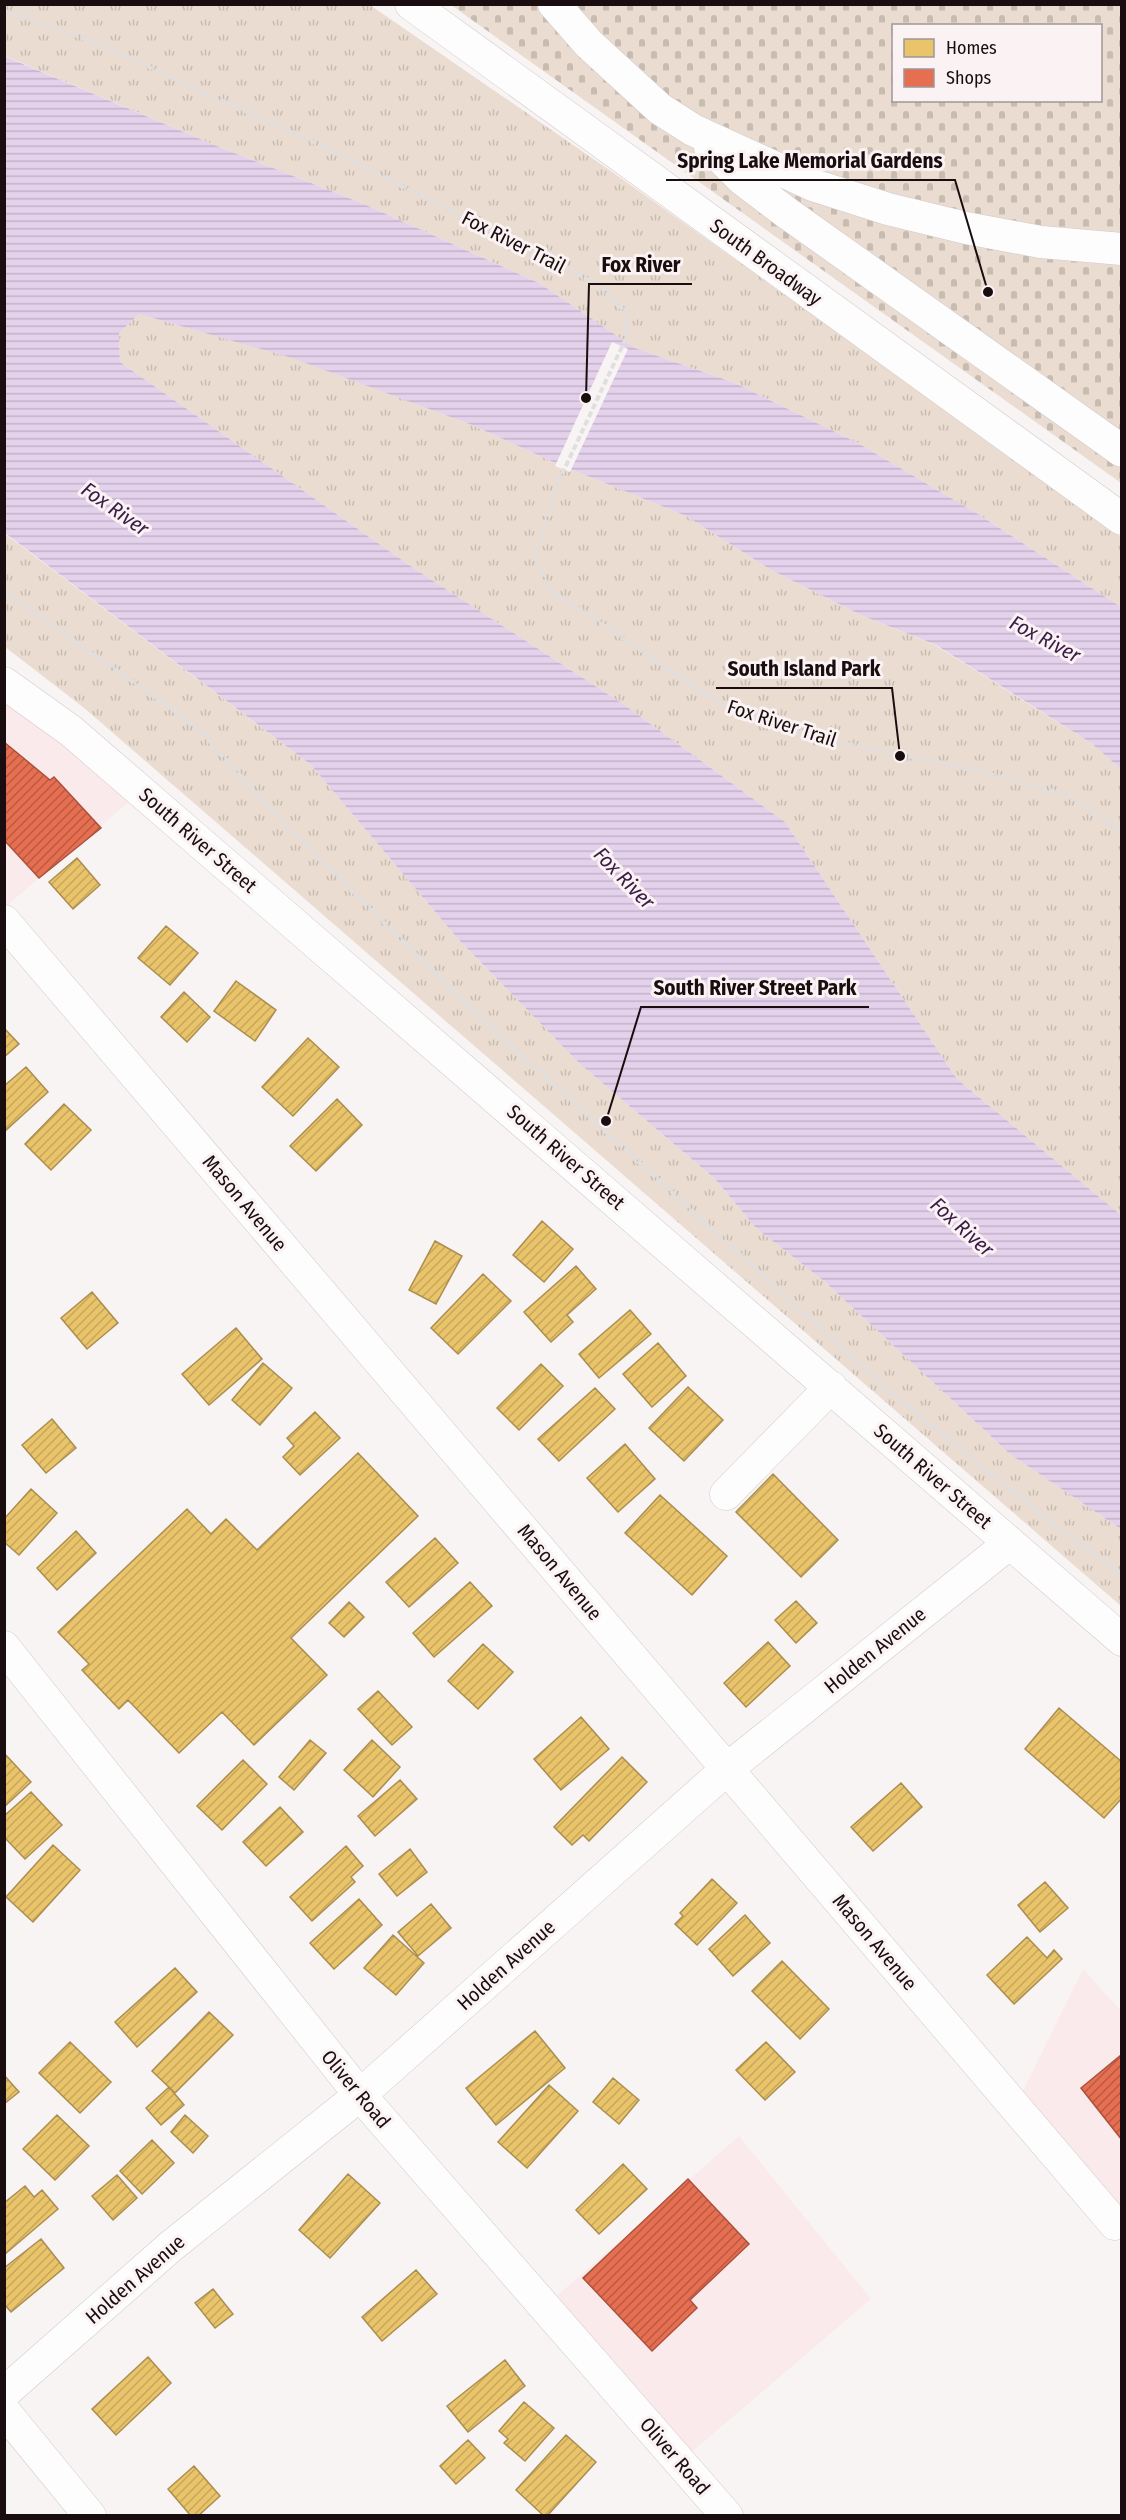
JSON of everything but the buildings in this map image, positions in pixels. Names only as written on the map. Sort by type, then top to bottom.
[{"type":"street","name":"South Broadway","points":[[411,4],[1122,519]]},
{"type":"street","points":[[554,4],[589,44],[660,109],[693,130],[813,185],[888,208],[966,228],[1041,242],[1122,249]]},
{"type":"street","points":[[693,130],[742,179],[787,213],[1122,451]]},
{"type":"street","name":"South River Street","points":[[4,683],[71,731],[1122,1640]]},
{"type":"street","name":"Mason Avenue","points":[[4,921],[1115,2224]]},
{"type":"street","points":[[726,1494],[831,1387]]},
{"type":"street","name":"Holden Avenue","points":[[4,2393],[170,2247],[360,2095],[727,1769],[1010,1543]]},
{"type":"street","name":"Oliver Road","points":[[4,1647],[360,2095],[727,2516]]},
{"type":"street","points":[[4,2411],[90,2516]]},
{"type":"path","points":[[19,4],[33,22]]},
{"type":"path","name":"Fox River Trail","points":[[4,10],[92,41],[315,143],[599,285],[625,312],[627,336],[555,489],[536,557],[547,587],[725,707],[813,737],[976,770],[1070,796],[1122,833]]},
{"type":"path","points":[[4,591],[197,728],[280,820],[465,1003],[886,1388],[1050,1522],[1122,1574]]},
{"type":"shaded area","points":[[5,690],[137,795],[5,907]]},
{"type":"shaded area","points":[[1083,1969],[1121,2011],[1121,2223],[1020,2097]]},
{"type":"shaded area","points":[[739,2136],[871,2299],[687,2456],[551,2301]]},
{"type":"green space","points":[[5,5],[370,5],[608,169],[964,422],[1121,537],[1121,607],[978,514],[858,443],[735,383],[635,348],[539,283],[364,204],[217,146],[5,56]]},
{"type":"green space","points":[[451,5],[1121,5],[1121,483]]},
{"type":"green space","points":[[139,314],[293,358],[472,425],[553,462],[686,516],[771,570],[863,616],[935,645],[1091,743],[1121,769],[1121,1215],[957,1079],[785,822],[626,706],[412,567],[120,362],[119,333]]},
{"type":"green space","points":[[4,533],[311,765],[458,939],[580,1064],[715,1179],[756,1228],[824,1281],[1011,1455],[1121,1529],[1121,1606],[83,707],[5,647]]},
{"type":"water","points":[[4,56],[217,146],[364,204],[539,283],[635,348],[735,383],[858,443],[978,514],[1121,607],[1121,769],[1091,743],[936,645],[863,616],[771,570],[686,516],[553,462],[472,425],[292,358],[139,314],[119,333],[120,362],[412,567],[626,706],[785,822],[957,1079],[1121,1215],[1121,1529],[1011,1455],[824,1281],[756,1228],[715,1179],[580,1064],[458,939],[311,765],[5,533]]},
{"type":"pier","points":[[612,342],[628,349],[570,472],[555,466]]},
{"type":"place","name":"Spring Lake Memorial Gardens","points":[[988,292]]},
{"type":"place","name":"Fox River","points":[[586,398]]},
{"type":"place","name":"South Island Park","points":[[900,756]]},
{"type":"place","name":"South River Street Park","points":[[606,1121]]}]
